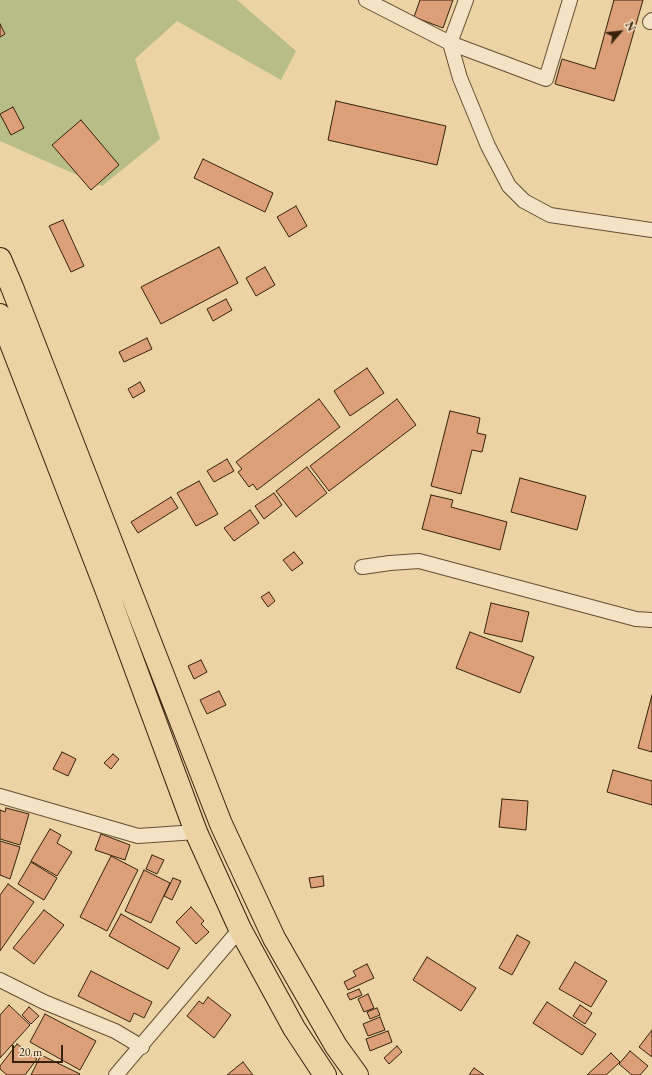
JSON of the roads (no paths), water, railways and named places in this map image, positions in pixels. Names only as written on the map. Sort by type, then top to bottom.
[{"type":"highway","points":[[0,259],[221,824],[274,938],[336,1046],[357,1075]]},
{"type":"highway","points":[[0,315],[105,587],[196,832],[240,929],[294,1028],[325,1075]]},
{"type":"street","points":[[366,0],[450,43],[546,79],[570,0]]},
{"type":"street","points":[[466,0],[450,43],[460,78],[488,146],[509,186],[524,201],[550,215],[652,230]]},
{"type":"street","points":[[362,567],[419,561],[636,619],[652,620]]},
{"type":"street","points":[[0,796],[138,836],[196,832]]},
{"type":"street","points":[[116,1075],[142,1047],[240,929]]},
{"type":"street","points":[[0,980],[44,1002],[115,1031],[142,1047]]}]
